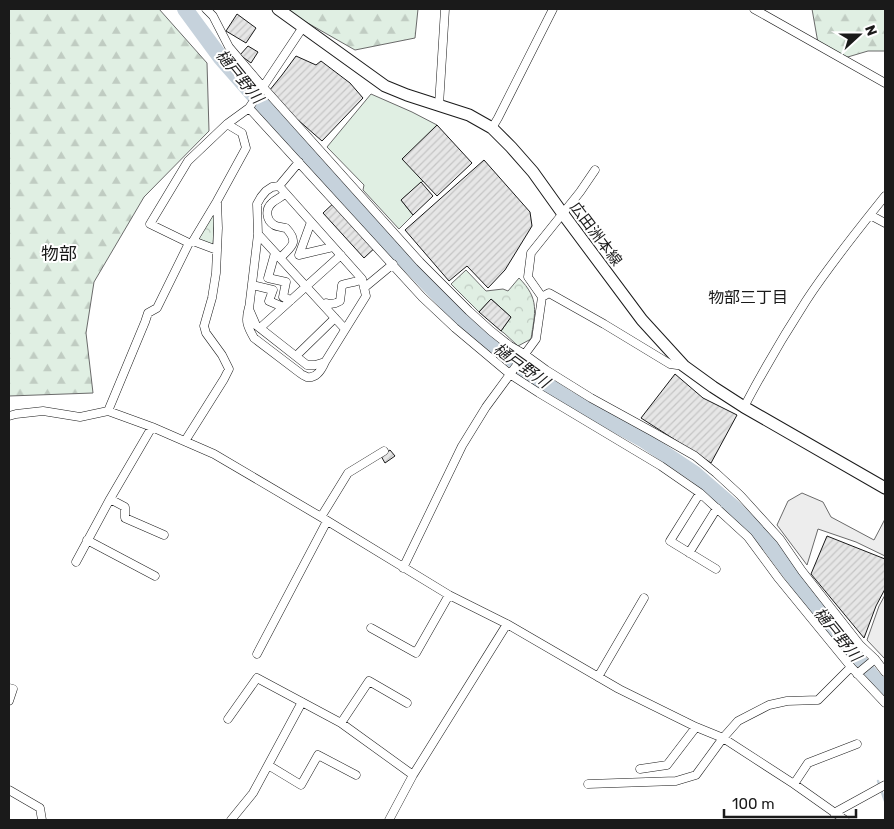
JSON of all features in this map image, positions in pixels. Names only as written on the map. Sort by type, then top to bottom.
[{"type":"main road","name":"広田洲本線","points":[[278,9],[385,86],[406,95],[469,115],[492,128],[533,172],[642,320],[684,366],[744,407],[885,488]]},
{"type":"street","points":[[206,9],[213,16],[229,47],[420,262],[491,331],[510,346],[569,385],[695,456],[716,473],[740,495],[780,539],[802,571],[860,644],[885,672]]},
{"type":"street","points":[[439,105],[445,9]]},
{"type":"street","points":[[492,128],[553,9]]},
{"type":"street","points":[[754,9],[885,83]]},
{"type":"street","points":[[217,250],[191,242],[150,224],[188,161],[227,124],[248,108],[303,27]]},
{"type":"street","points":[[248,108],[446,320],[480,350],[511,375],[539,393],[662,466],[700,493],[717,508],[748,538],[851,667],[885,704]]},
{"type":"street","points":[[108,411],[148,313],[157,308],[191,242],[217,201],[246,148],[242,133],[227,124]]},
{"type":"street","points":[[279,186],[362,279],[366,296],[325,362],[321,372],[307,378],[254,338],[246,319],[258,234],[257,204],[266,191],[272,187],[279,186],[299,162]]},
{"type":"street","points":[[403,568],[462,446],[486,407],[536,338],[542,297],[528,277],[531,253],[580,192],[595,170]]},
{"type":"street","points":[[285,193],[280,199],[273,201],[267,211],[271,222],[275,226],[286,228],[293,242],[290,249],[278,255],[268,278],[286,282],[283,297],[291,300]]},
{"type":"street","points":[[744,407],[766,365],[807,300],[885,196]]},
{"type":"street","points":[[185,441],[229,369],[222,355],[206,333],[204,326],[215,287],[217,201]]},
{"type":"street","points":[[870,215],[885,222]]},
{"type":"street","points":[[311,222],[299,255],[334,247]]},
{"type":"street","points":[[258,234],[345,329]]},
{"type":"street","points":[[260,328],[341,255]]},
{"type":"street","points":[[364,288],[393,264]]},
{"type":"street","points":[[323,305],[326,303],[335,304],[340,301],[342,285],[356,283],[362,279]]},
{"type":"street","points":[[252,285],[273,290],[269,301],[284,307]]},
{"type":"street","points":[[542,297],[549,293],[670,364],[684,366]]},
{"type":"street","points":[[249,307],[256,325],[307,365],[325,362]]},
{"type":"street","points":[[296,356],[335,318]]},
{"type":"street","points":[[9,416],[43,411],[80,417],[108,411],[152,427],[214,454],[449,595],[507,624],[618,689],[723,738],[845,820]]},
{"type":"street","points":[[76,562],[152,427]]},
{"type":"street","points":[[257,654],[348,473],[384,451]]},
{"type":"street","points":[[700,493],[670,541],[716,569]]},
{"type":"street","points":[[110,499],[124,507],[125,518],[164,535]]},
{"type":"street","points":[[689,553],[717,508]]},
{"type":"street","points":[[87,540],[155,576]]},
{"type":"street","points":[[371,628],[416,653],[449,595]]},
{"type":"street","points":[[598,677],[644,598]]},
{"type":"street","points":[[389,820],[413,775],[507,624]]},
{"type":"street","points":[[857,674],[875,659]]},
{"type":"street","points":[[588,784],[676,781],[696,775],[738,721],[769,705],[787,701],[818,700],[851,667]]},
{"type":"street","points":[[228,719],[257,678],[341,723],[413,775]]},
{"type":"street","points":[[341,723],[369,681],[407,703]]},
{"type":"street","points":[[9,688],[13,689],[9,701]]},
{"type":"street","points":[[231,820],[253,793],[302,702]]},
{"type":"street","points":[[640,769],[667,765],[696,727]]},
{"type":"street","points":[[794,784],[808,763],[857,744]]},
{"type":"street","points":[[268,765],[302,785],[318,755],[356,775]]},
{"type":"street","points":[[834,813],[885,785]]},
{"type":"street","points":[[9,790],[40,808],[42,820]]},
{"type":"green space","points":[[9,9],[159,9],[207,63],[209,131],[144,197],[94,282],[86,333],[93,393],[9,396]]},
{"type":"green space","points":[[283,9],[418,9],[415,38],[355,50]]},
{"type":"green space","points":[[812,9],[885,9],[885,51],[868,51],[841,59],[818,43]]},
{"type":"green space","points":[[371,94],[437,125],[423,181],[401,200],[413,215],[399,229],[363,190],[364,185],[327,147]]},
{"type":"green space","points":[[215,211],[213,245],[198,239]]},
{"type":"green space","points":[[466,270],[486,291],[503,289],[508,291],[519,278],[533,299],[534,313],[531,339],[518,346],[501,331],[511,317],[491,299],[479,312],[451,284]]},
{"type":"shaded area","points":[[802,493],[823,502],[831,517],[874,540],[885,519],[885,556],[856,542],[818,529],[807,565],[777,525],[788,501]]},
{"type":"shaded area","points":[[885,595],[885,659],[867,640]]},
{"type":"building","points":[[237,14],[256,28],[246,43],[226,31]]},
{"type":"building","points":[[248,46],[258,52],[251,63],[240,55]]},
{"type":"building","points":[[296,56],[316,65],[321,61],[350,83],[363,98],[322,141],[281,105],[269,91]]},
{"type":"building","points":[[437,125],[472,163],[437,196],[402,159]]},
{"type":"building","points":[[484,160],[530,212],[532,226],[505,270],[488,288],[467,266],[449,281],[405,230]]},
{"type":"building","points":[[421,182],[433,196],[413,215],[401,200]]},
{"type":"building","points":[[337,200],[378,245],[364,258],[323,213]]},
{"type":"building","points":[[491,299],[511,317],[501,331],[479,312]]},
{"type":"building","points":[[675,374],[703,398],[737,415],[711,463],[641,418]]},
{"type":"building","points":[[390,450],[395,456],[385,463],[381,456]]},
{"type":"building","points":[[827,536],[885,559],[885,589],[876,606],[864,638],[811,574]]},
{"type":"waterway","name":"樋戸野川","points":[[185,9],[221,58],[257,99],[397,252],[461,318],[533,376],[567,398],[644,440],[695,474],[732,506],[765,539],[838,637],[876,681],[885,688]]},
{"type":"waterway","points":[[878,781],[885,801]]},
{"type":"district","name":"物部","points":[[59,254]]},
{"type":"district","name":"物部三丁目","points":[[748,297]]}]
